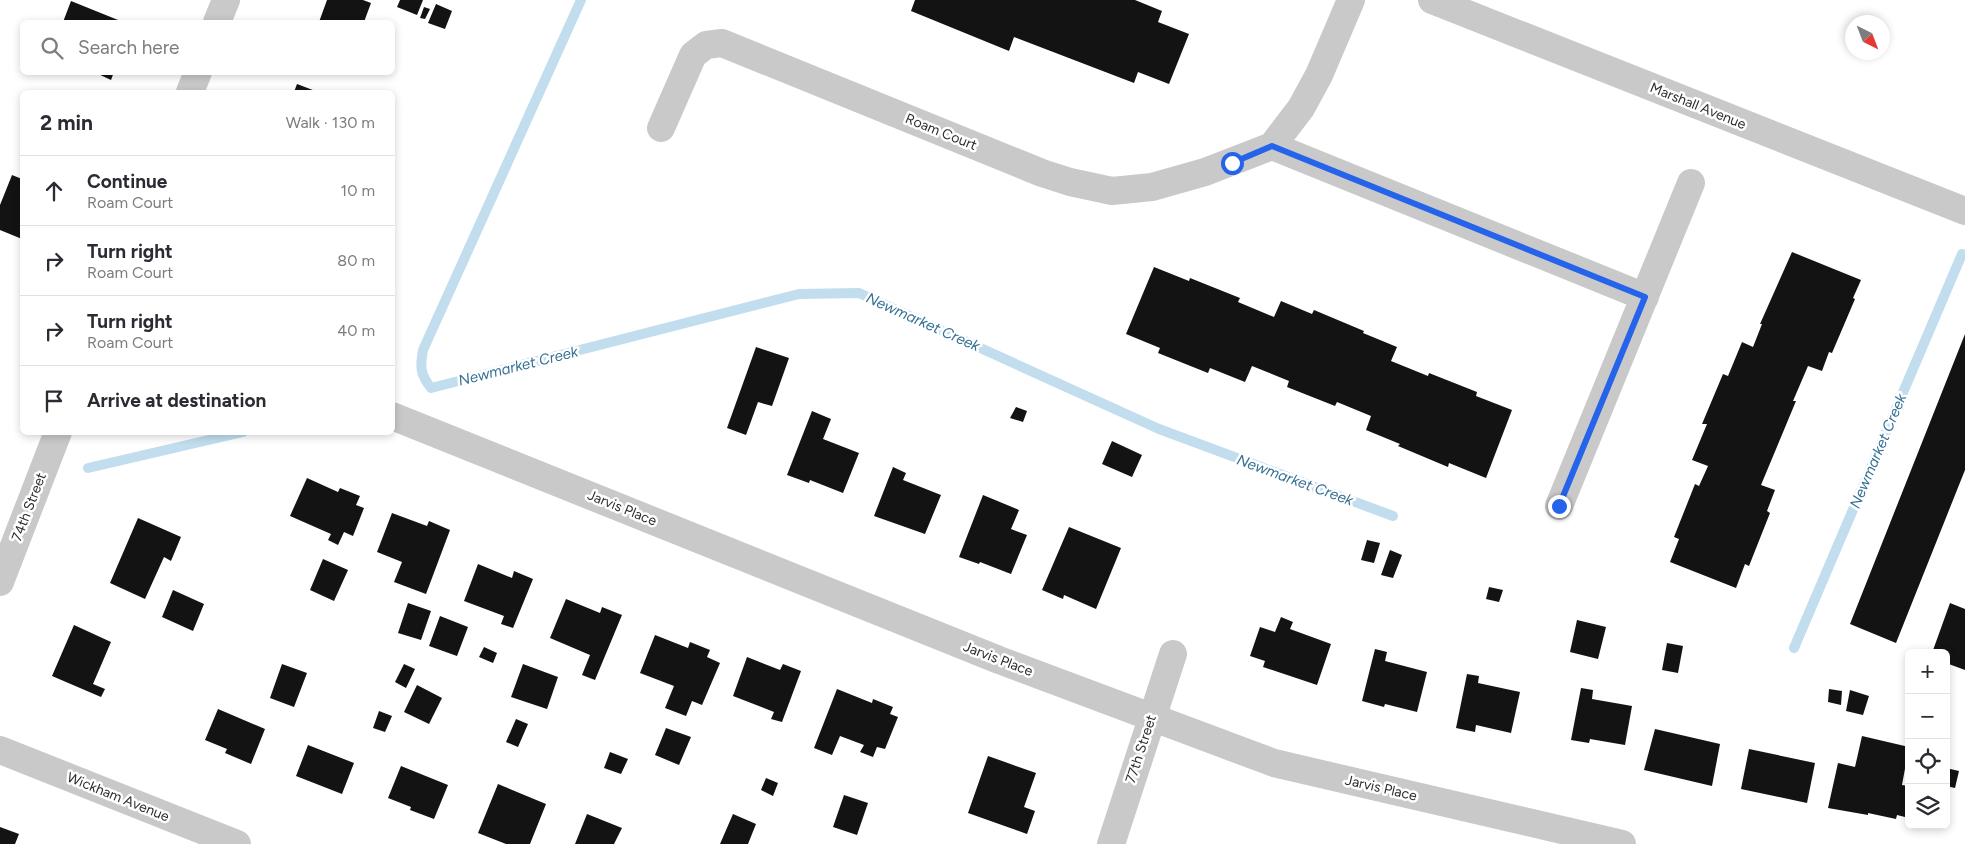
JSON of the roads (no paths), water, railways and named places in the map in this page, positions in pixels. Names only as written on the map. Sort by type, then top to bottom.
[{"type":"street","points":[[218,20],[226,0]]},
{"type":"street","name":"Roam Court","points":[[661,128],[693,55],[706,45],[722,43],[1042,173],[1070,182],[1112,191],[1152,187],[1232,163],[1272,146],[1301,108],[1319,76],[1351,0]]},
{"type":"street","name":"Marshall Avenue","points":[[1432,0],[1965,211]]},
{"type":"street","points":[[191,90],[197,75]]},
{"type":"street","points":[[1272,146],[1645,297]]},
{"type":"street","points":[[1559,506],[1691,183]]},
{"type":"street","name":"Jarvis Place","points":[[395,417],[999,660],[1274,763],[1622,844]]},
{"type":"street","name":"74th Street","points":[[0,582],[57,435]]},
{"type":"street","name":"77th Street","points":[[1110,844],[1173,654]]},
{"type":"street","name":"Wickham Avenue","points":[[0,750],[237,844]]},
{"type":"waterway","name":"Newmarket Creek","points":[[581,0],[423,350],[422,370],[431,388],[799,294],[859,293],[1159,429],[1393,516]]},
{"type":"waterway","name":"Newmarket Creek","points":[[1794,648],[1962,254]]},
{"type":"waterway","name":"Newmarket Creek","points":[[88,468],[230,435]]}]
